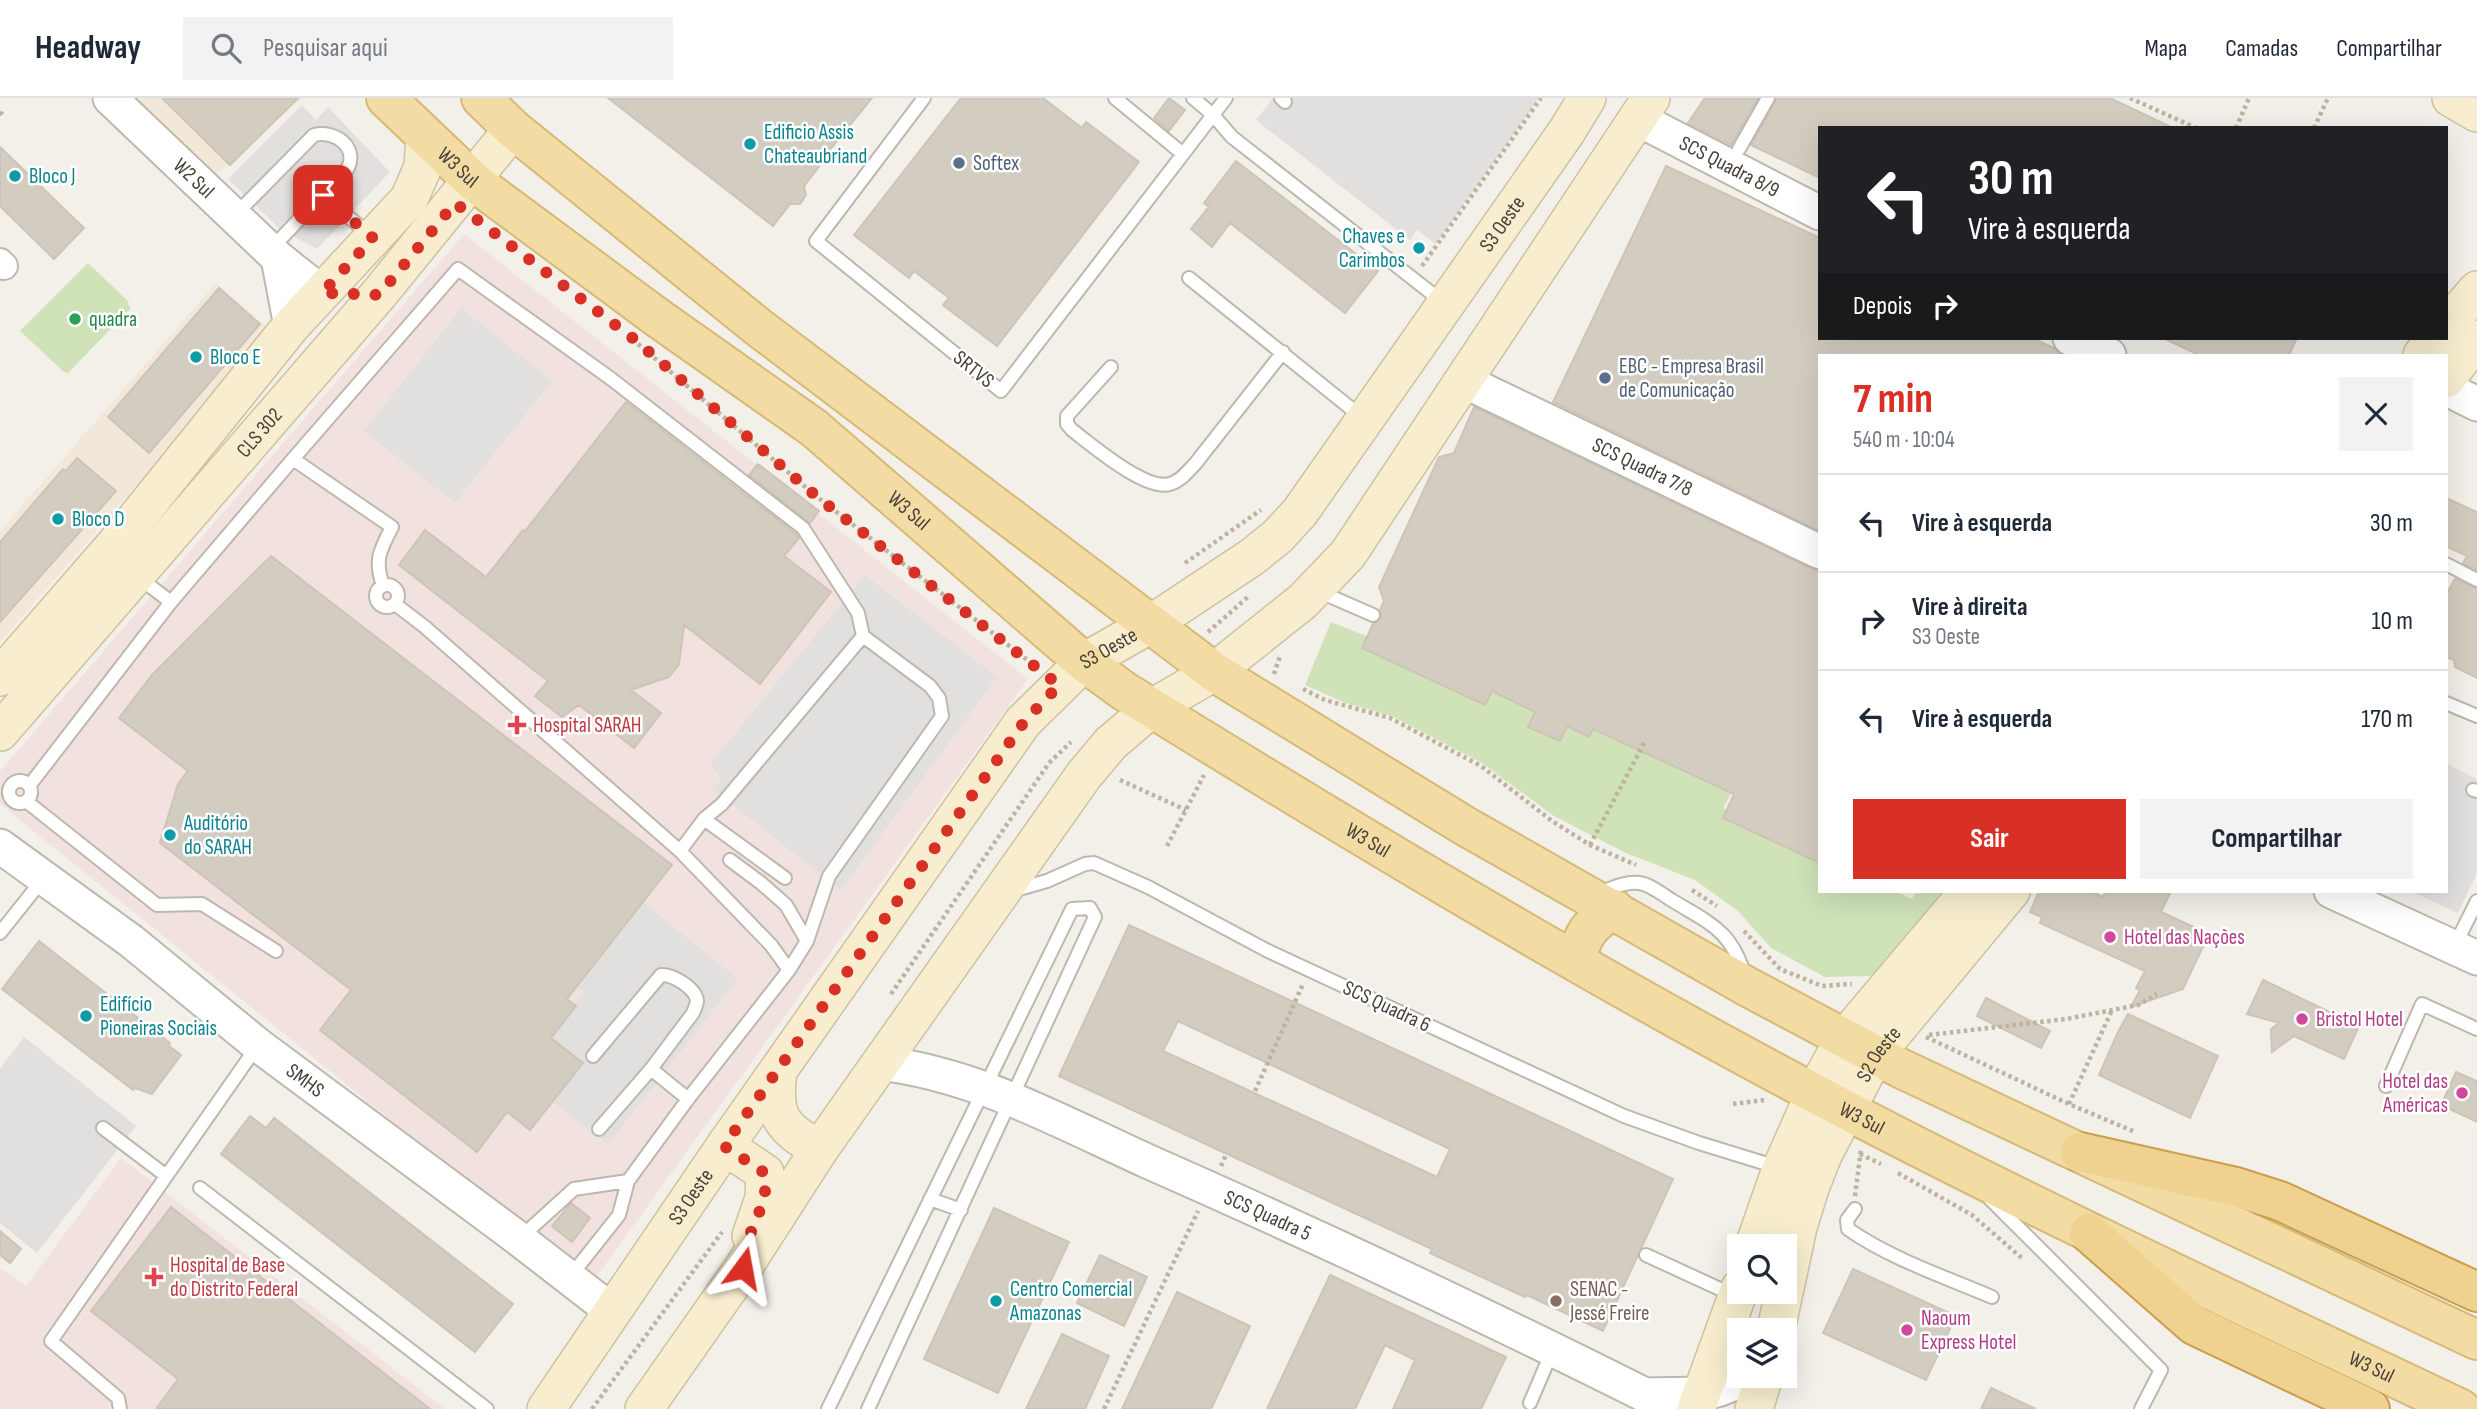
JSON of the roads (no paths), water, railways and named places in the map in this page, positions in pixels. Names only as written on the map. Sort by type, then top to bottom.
[{"type":"highway","points":[[2080,1152],[2236,1187],[2280,1201],[2477,1292]]},
{"type":"highway","points":[[2089,1233],[2194,1325],[2370,1409]]},
{"type":"main road","name":"W3 Sul","points":[[386,98],[473,181],[645,329],[814,428],[1071,674],[1152,708],[1450,889],[1778,1074],[1848,1119],[1958,1167],[2089,1233],[2461,1409]]},
{"type":"main road","points":[[481,98],[513,129],[758,327],[1213,671],[1465,826],[1748,987],[1873,1054],[2477,1340]]},
{"type":"main road","name":"S3 Oeste","points":[[546,1409],[724,1146],[1024,722],[1071,674],[1252,558],[1278,536],[1300,512],[1567,131],[1587,98]]},
{"type":"main road","points":[[2451,98],[2477,113]]},
{"type":"main road","points":[[644,1409],[743,1268],[819,1150],[1084,775],[1111,743],[1152,708],[1213,671],[1303,601],[1348,555],[1645,108]]},
{"type":"main road","name":"CLS 302","points":[[0,732],[379,295],[513,129]]},
{"type":"main road","name":"CLS 302","points":[[0,677],[114,545],[291,326],[409,199],[423,167],[425,135]]},
{"type":"main road","points":[[322,293],[379,295]]},
{"type":"main road","points":[[2441,354],[2459,321]]},
{"type":"main road","points":[[2448,370],[2459,321]]},
{"type":"main road","points":[[645,329],[740,349],[757,338],[758,327]]},
{"type":"main road","points":[[2423,354],[2438,340]]},
{"type":"main road","name":"S2 Oeste","points":[[1797,1234],[1823,1155],[1848,1119],[1873,1054],[1968,893]]},
{"type":"main road","name":"S2 Oeste","points":[[1873,1054],[2009,893]]},
{"type":"main road","points":[[1575,961],[1584,933],[1594,922],[1603,903]]},
{"type":"main road","points":[[778,1071],[775,1097],[778,1114],[794,1134],[819,1150]]},
{"type":"main road","name":"S2 Oeste","points":[[1758,1234],[1781,1169],[1848,1119]]},
{"type":"main road","points":[[724,1146],[765,1173],[765,1198],[751,1232],[743,1268]]},
{"type":"main road","points":[[1698,1402],[1734,1304]]},
{"type":"main road","points":[[1754,1409],[1761,1388]]},
{"type":"street","name":"W2 Sul","points":[[110,98],[274,254],[322,293]]},
{"type":"street","name":"SCS Quadra 8/9","points":[[1645,108],[1818,212]]},
{"type":"street","points":[[274,254],[291,326]]},
{"type":"street","points":[[2075,340],[2107,354]]},
{"type":"street","name":"SCS Quadra 7/8","points":[[1464,381],[1818,551]]},
{"type":"street","points":[[2448,387],[2477,404]]},
{"type":"street","name":"SMHS","points":[[0,846],[131,940],[258,1045],[612,1311]]},
{"type":"street","points":[[2334,893],[2466,953]]},
{"type":"street","name":"SCS Quadra 5","points":[[880,1063],[939,1073],[997,1094],[1211,1189],[1553,1349],[1649,1402],[1698,1402],[1727,1386]]},
{"type":"lane","name":"SRTVS","points":[[924,98],[816,241],[1001,391],[1226,98]]},
{"type":"lane","points":[[1115,98],[1183,153]]},
{"type":"lane","points":[[1193,98],[1232,136],[1445,303]]},
{"type":"lane","points":[[1739,149],[1768,98]]},
{"type":"lane","points":[[234,216],[314,135],[321,133],[340,139],[351,156],[348,168],[274,254]]},
{"type":"lane","points":[[323,195],[373,238]]},
{"type":"lane","points":[[29,786],[171,602],[458,269],[610,378],[803,528],[858,613],[863,636],[930,686],[939,698],[942,716],[829,876],[807,941],[789,970],[628,1181],[619,1215],[569,1279]]},
{"type":"lane","points":[[1189,278],[1364,419]]},
{"type":"lane","points":[[1111,367],[1067,416],[1067,424],[1126,469],[1150,482],[1167,485],[1180,480],[1195,464],[1283,352]]},
{"type":"lane","points":[[293,459],[392,527],[379,552],[377,570],[383,586],[376,594],[379,604],[388,607],[395,604],[425,627],[680,851],[771,945],[789,970]]},
{"type":"lane","points":[[2448,565],[2477,580]]},
{"type":"lane","points":[[135,575],[171,602]]},
{"type":"lane","points":[[1314,589],[1373,615]]},
{"type":"lane","points":[[680,851],[704,818],[722,804],[863,636]]},
{"type":"lane","points":[[2448,704],[2477,716]]},
{"type":"lane","points":[[26,801],[31,792],[29,786],[20,780],[9,789],[10,796],[15,801],[26,801],[157,905],[202,904],[276,951]]},
{"type":"lane","points":[[704,818],[785,878]]},
{"type":"lane","points":[[730,860],[786,905],[807,941]]},
{"type":"lane","name":"SCS Quadra 6","points":[[999,895],[1094,863],[1148,887],[1268,951],[1625,1116],[1781,1169]]},
{"type":"lane","points":[[0,933],[43,879]]},
{"type":"lane","points":[[2466,953],[2477,901]]},
{"type":"lane","points":[[828,1409],[930,1199],[997,1094],[1095,917],[1090,908],[1072,909],[997,1094],[961,1210],[868,1409]]},
{"type":"lane","points":[[593,1056],[661,975],[670,974],[694,993],[697,1002],[694,1013],[651,1069],[599,1129]]},
{"type":"lane","points":[[2386,1086],[2423,1004],[2477,1029]]},
{"type":"lane","points":[[120,1409],[118,1398],[51,1341],[258,1045]]},
{"type":"lane","points":[[651,1069],[688,1099]]},
{"type":"lane","points":[[103,1128],[165,1175]]},
{"type":"lane","points":[[1958,1167],[2161,1370],[2141,1409]]},
{"type":"lane","points":[[519,1239],[574,1189],[628,1181]]},
{"type":"lane","points":[[201,1188],[487,1409]]},
{"type":"lane","points":[[930,1199],[961,1210]]},
{"type":"lane","points":[[1855,1209],[1847,1220],[1848,1229],[1854,1234],[1992,1297]]},
{"type":"lane","points":[[1646,1255],[1727,1288]]},
{"type":"lane","points":[[1530,1403],[1553,1349]]},
{"type":"place","name":"Edificio Assis Chateaubriand","points":[[750,144]]},
{"type":"place","name":"Softex","points":[[959,163]]},
{"type":"place","name":"Bloco J","points":[[15,176]]},
{"type":"place","name":"Chaves e Carimbos","points":[[1419,248]]},
{"type":"place","name":"quadra","points":[[75,319]]},
{"type":"place","name":"Bloco E","points":[[196,357]]},
{"type":"place","name":"EBC - Empresa Brasil de Comunicação","points":[[1605,378]]},
{"type":"place","name":"Bloco D","points":[[58,519]]},
{"type":"place","name":"Hospital SARAH","points":[[517,725]]},
{"type":"place","name":"Auditório do SARAH","points":[[170,835]]},
{"type":"place","name":"Hotel das Nações","points":[[2110,937]]},
{"type":"place","name":"Edifício Pioneiras Sociais","points":[[86,1016]]},
{"type":"place","name":"Bristol Hotel","points":[[2302,1019]]},
{"type":"place","name":"Hotel das Américas","points":[[2462,1093]]},
{"type":"place","name":"Hospital de Base do Distrito Federal","points":[[154,1277]]},
{"type":"place","name":"Centro Comercial Amazonas","points":[[996,1301]]},
{"type":"place","name":"SENAC - Jessé Freire","points":[[1556,1301]]},
{"type":"place","name":"Naoum Express Hotel","points":[[1907,1330]]}]
